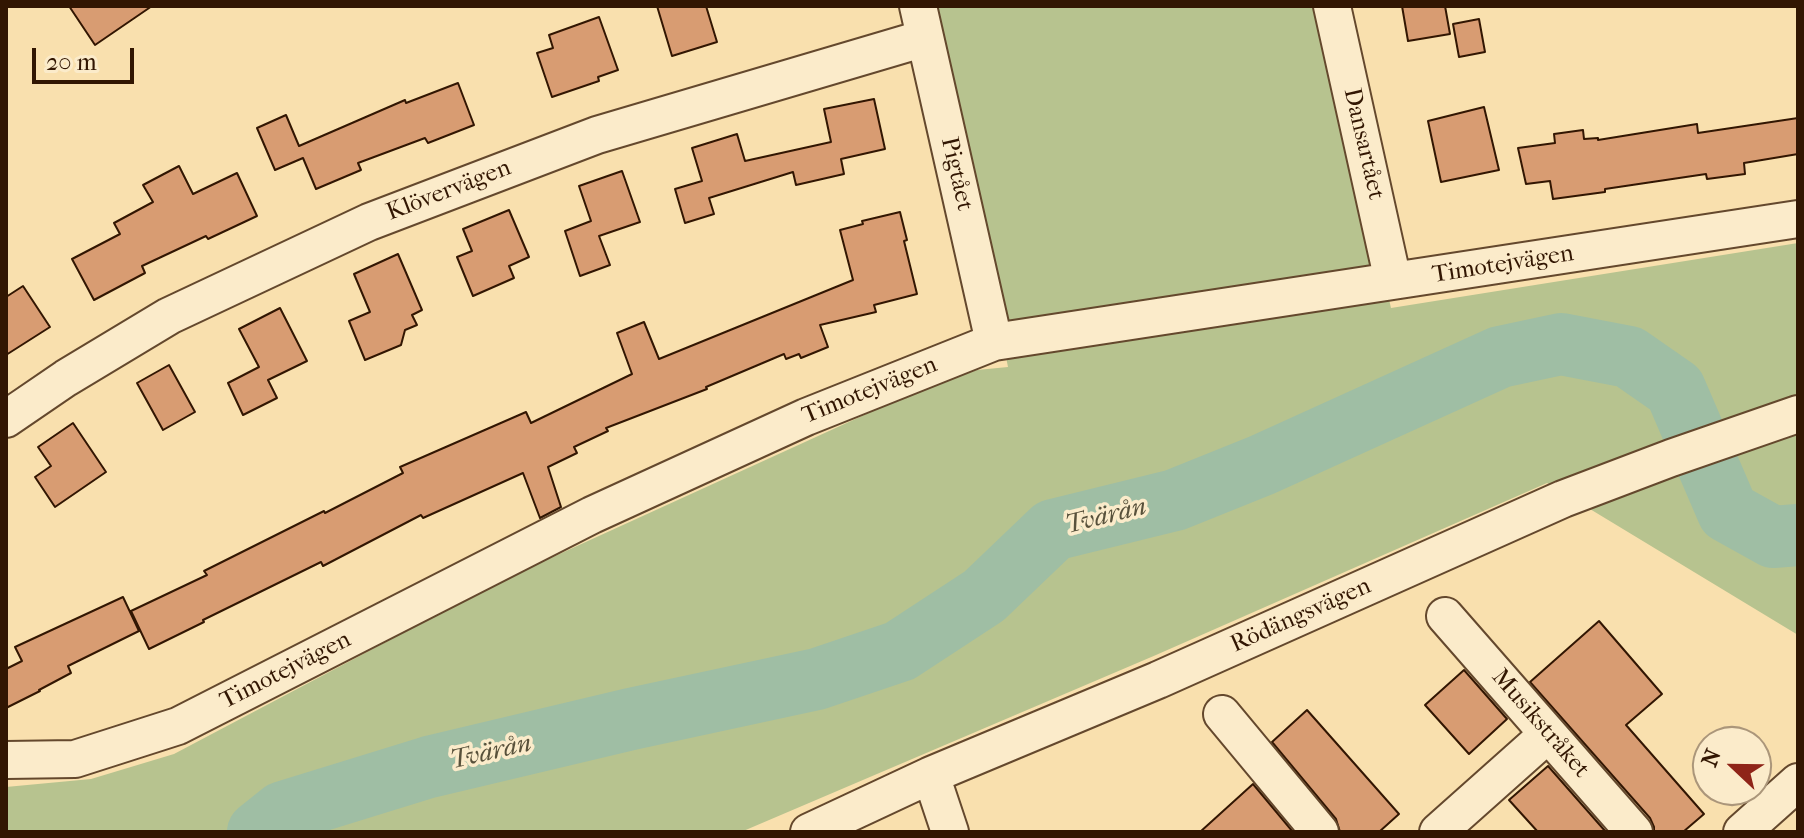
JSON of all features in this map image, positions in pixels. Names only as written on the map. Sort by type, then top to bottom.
[{"type":"street","name":"Dansartået","points":[[1332,6],[1393,281]]},
{"type":"street","name":"Pigtået","points":[[921,22],[994,342]]},
{"type":"street","name":"Klövervägen","points":[[6,419],[66,378],[169,316],[369,222],[597,135],[921,22]]},
{"type":"street","name":"Timotejvägen","points":[[6,760],[75,759],[178,726],[592,515],[806,417],[994,342],[1798,219]]},
{"type":"street","name":"Rödängsvägen","points":[[809,832],[931,775],[1158,680],[1563,499],[1798,414]]},
{"type":"street","name":"Musikstråket","points":[[1445,616],[1634,832]]},
{"type":"street","points":[[1222,714],[1320,832]]},
{"type":"street","points":[[1438,832],[1548,734]]},
{"type":"street","points":[[931,775],[950,832]]},
{"type":"street","points":[[1742,832],[1798,782]]},
{"type":"green space","points":[[936,6],[1321,6],[1391,308],[1798,243],[1798,635],[1547,483],[1156,655],[741,832],[6,832],[6,787],[91,779],[174,754],[509,577],[908,395],[977,370],[1008,367]]},
{"type":"building","points":[[69,6],[152,6],[95,45]]},
{"type":"building","points":[[657,6],[706,6],[717,42],[672,56]]},
{"type":"building","points":[[1402,6],[1445,6],[1450,34],[1408,41]]},
{"type":"building","points":[[599,17],[618,70],[598,77],[599,81],[552,97],[537,53],[553,48],[549,35]]},
{"type":"building","points":[[1479,19],[1485,52],[1459,57],[1453,24]]},
{"type":"building","points":[[458,83],[474,125],[428,143],[425,138],[358,163],[361,170],[316,189],[303,158],[275,170],[257,128],[286,115],[299,146],[405,100],[406,103]]},
{"type":"building","points":[[874,99],[885,149],[841,159],[844,174],[796,185],[793,172],[709,198],[714,214],[685,223],[675,189],[702,181],[692,148],[737,134],[745,161],[831,142],[824,109]]},
{"type":"building","points":[[1484,107],[1499,170],[1441,182],[1428,121]]},
{"type":"building","points":[[1798,118],[1798,154],[1744,163],[1745,174],[1707,179],[1706,174],[1553,199],[1550,181],[1526,184],[1518,148],[1555,143],[1554,134],[1583,130],[1584,139],[1598,140],[1697,124],[1698,133]]},
{"type":"building","points":[[179,166],[193,194],[237,173],[257,216],[142,266],[145,273],[94,300],[72,259],[120,234],[114,223],[153,202],[143,185]]},
{"type":"building","points":[[622,171],[640,222],[599,236],[610,265],[580,276],[565,231],[591,221],[579,186]]},
{"type":"building","points":[[509,210],[529,257],[509,266],[514,278],[473,296],[457,257],[472,251],[463,229]]},
{"type":"building","points":[[900,212],[917,294],[874,305],[876,312],[820,325],[828,347],[801,358],[799,354],[786,359],[784,354],[707,389],[606,428],[608,431],[574,447],[577,453],[548,467],[561,507],[540,518],[523,473],[423,518],[421,515],[323,566],[321,562],[149,649],[131,611],[207,575],[204,571],[403,473],[400,467],[526,412],[531,423],[632,374],[617,333],[644,322],[659,359],[853,280],[840,230]]},
{"type":"building","points":[[398,254],[422,310],[412,315],[417,325],[405,330],[401,345],[365,360],[349,321],[370,312],[354,274]]},
{"type":"building","points":[[23,286],[50,327],[6,355],[6,297]]},
{"type":"building","points":[[280,308],[307,361],[268,380],[277,398],[243,415],[228,383],[259,367],[239,329]]},
{"type":"building","points":[[169,365],[195,412],[163,430],[137,383]]},
{"type":"building","points":[[73,423],[106,472],[55,507],[35,477],[51,466],[38,447]]},
{"type":"building","points":[[123,597],[139,631],[68,666],[71,673],[6,708],[6,669],[22,661],[15,647]]},
{"type":"building","points":[[1599,621],[1662,694],[1626,725],[1692,800],[1692,806],[1697,806],[1704,814],[1683,832],[1654,832],[1650,818],[1530,682]]},
{"type":"building","points":[[1464,670],[1507,719],[1469,754],[1425,705]]},
{"type":"building","points":[[1307,710],[1399,814],[1379,832],[1340,832],[1336,819],[1272,742]]},
{"type":"building","points":[[1548,766],[1606,832],[1538,832],[1509,800]]},
{"type":"building","points":[[1253,784],[1293,832],[1200,832]]},
{"type":"waterway","name":"Tvärån","points":[[258,832],[283,812],[429,767],[817,679],[900,651],[984,596],[1053,530],[1175,500],[1262,465],[1500,357],[1561,344],[1629,357],[1675,389],[1728,512],[1773,537],[1798,535]]}]
